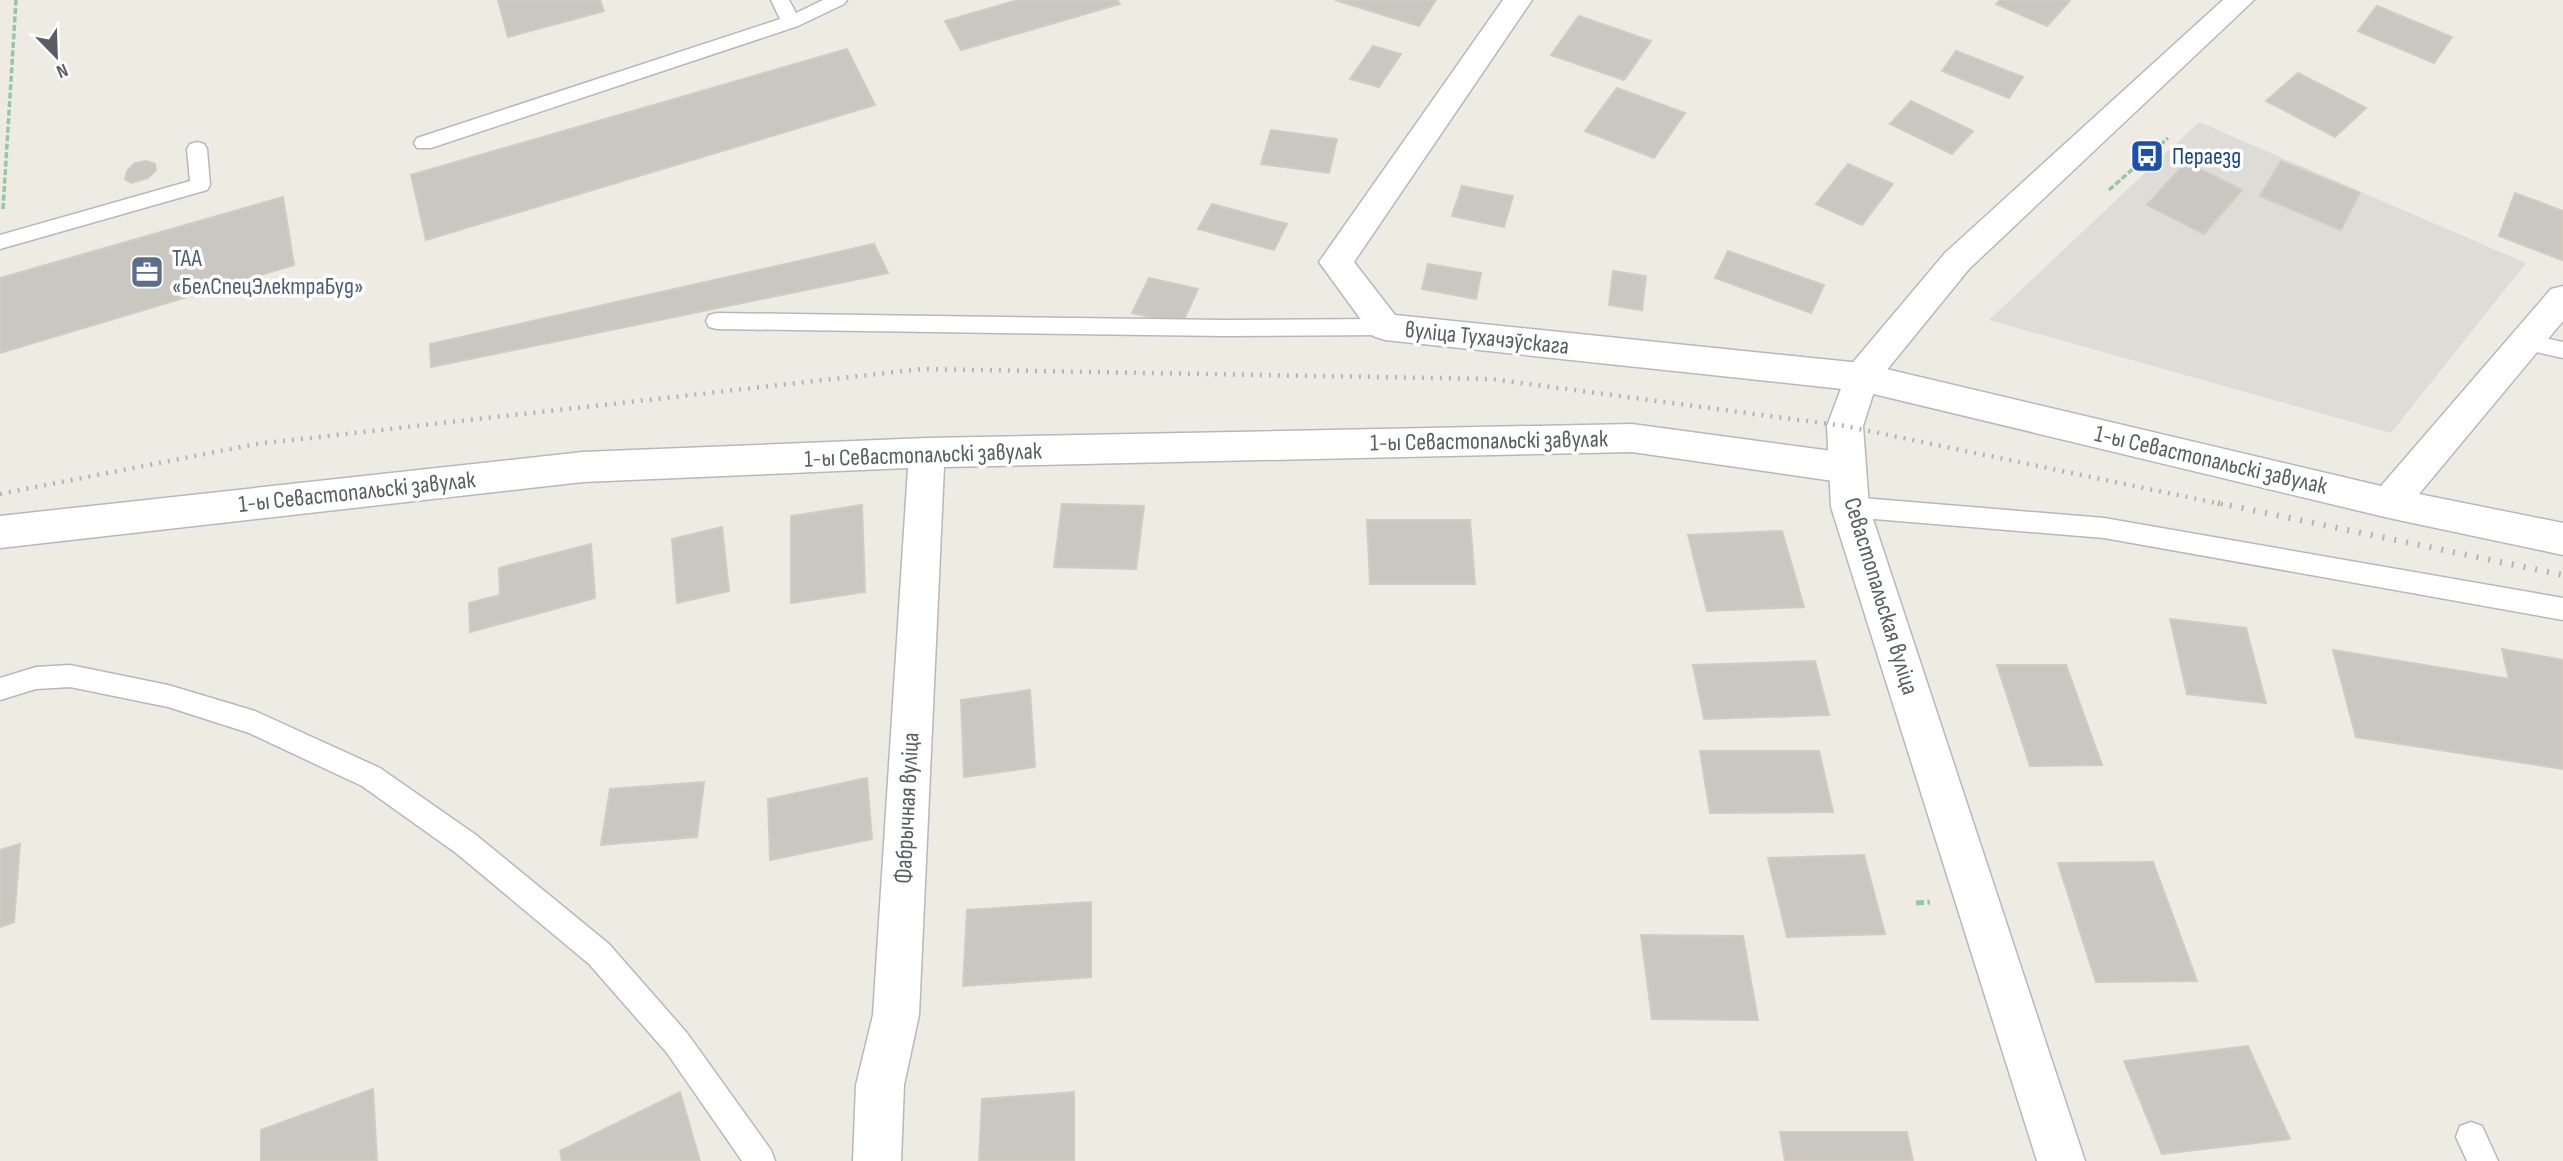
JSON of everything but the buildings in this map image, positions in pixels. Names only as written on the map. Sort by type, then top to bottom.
[{"type":"street","name":"вуліца Тухачэўскага","points":[[1518,0],[1336,262],[1385,327],[1861,377]]},
{"type":"street","name":"Севастопальская вуліца","points":[[2061,1161],[1850,507],[1845,426],[1861,377],[1957,261],[2239,0]]},
{"type":"street","points":[[2389,502],[2563,298]]},
{"type":"street","name":"1-ы Севастопальскі завулак","points":[[1861,377],[2389,502],[2563,539]]},
{"type":"street","name":"1-ы Севастопальскі завулак","points":[[0,532],[583,467],[927,453],[1632,438],[1847,468]]},
{"type":"street","name":"Фабрычная вуліца","points":[[877,1161],[880,1085],[896,1015],[927,453]]},
{"type":"lane","points":[[780,0],[791,22]]},
{"type":"lane","points":[[424,143],[791,22],[838,0]]},
{"type":"lane","points":[[0,242],[200,185],[197,149]]},
{"type":"lane","points":[[717,321],[1224,328],[1385,327]]},
{"type":"lane","points":[[2525,342],[2563,350]]},
{"type":"lane","points":[[1850,507],[2104,528],[2563,609]]},
{"type":"lane","points":[[0,689],[36,678],[70,676],[169,696],[255,723],[371,776],[466,844],[599,954],[677,1043],[761,1161]]},
{"type":"path","points":[[0,211],[3,210],[16,0]]},
{"type":"path","points":[[2109,190],[2168,138]]},
{"type":"shaded area","points":[[2199,122],[2526,263],[2391,433],[1989,320]]},
{"type":"railway","points":[[0,494],[256,444],[922,369],[1491,379],[1845,426],[2226,505]]},
{"type":"railway","points":[[2218,503],[2563,575]]},
{"type":"place","name":"Пераезд","points":[[2147,156]]},
{"type":"place","name":"ТАА «БелСпецЭлектраБуд»","points":[[147,272]]}]
